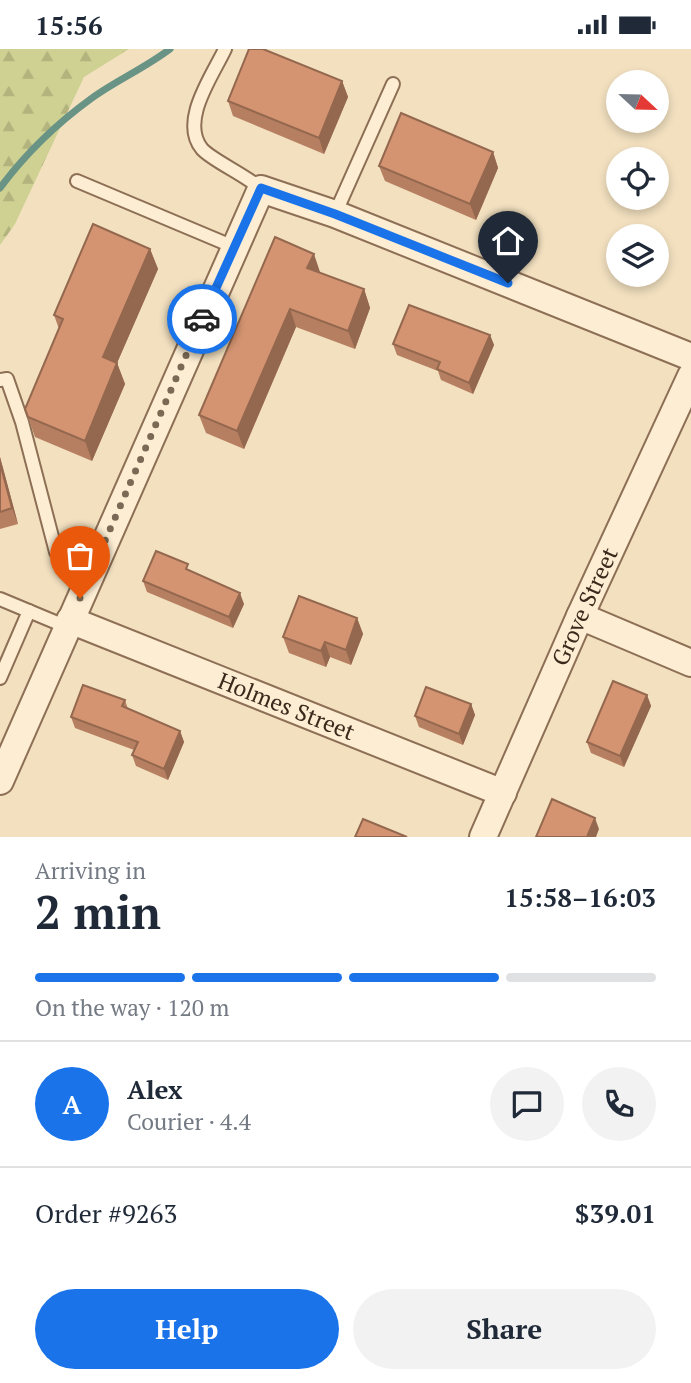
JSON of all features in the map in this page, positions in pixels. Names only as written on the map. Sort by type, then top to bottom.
[{"type":"street","points":[[0,781],[258,193],[335,214],[691,357]]},
{"type":"street","name":"Grove Street","points":[[483,837],[580,616],[691,376]]},
{"type":"street","points":[[580,616],[691,663]]},
{"type":"street","name":"Holmes Street","points":[[68,623],[503,793]]},
{"type":"lane","points":[[225,49],[195,113],[194,132],[203,150],[246,176],[258,193]]},
{"type":"lane","points":[[335,214],[393,84]]},
{"type":"lane","points":[[77,181],[234,247]]},
{"type":"lane","points":[[0,380],[7,379],[22,422],[56,552],[90,575]]},
{"type":"lane","points":[[0,599],[68,623]]},
{"type":"lane","points":[[0,678],[29,611]]},
{"type":"green space","points":[[0,49],[129,49],[84,77],[15,224],[0,245]]},
{"type":"building","points":[[249,49],[263,49],[342,81],[319,138],[228,101]]},
{"type":"building","points":[[401,113],[493,152],[470,204],[379,166]]},
{"type":"building","points":[[93,224],[150,249],[103,357],[117,363],[85,441],[28,417],[25,409],[63,319],[54,315]]},
{"type":"building","points":[[275,237],[314,254],[307,268],[364,289],[348,331],[290,309],[237,431],[199,415]]},
{"type":"building","points":[[409,305],[490,335],[469,383],[437,369],[440,362],[393,344]]},
{"type":"building","points":[[0,463],[12,508],[0,512]]},
{"type":"building","points":[[156,551],[188,564],[186,569],[240,593],[229,617],[143,581]]},
{"type":"building","points":[[299,596],[357,618],[346,650],[325,642],[321,651],[283,637]]},
{"type":"building","points":[[613,681],[647,695],[620,756],[587,742]]},
{"type":"building","points":[[83,685],[125,700],[122,706],[180,731],[164,769],[132,755],[138,742],[71,717]]},
{"type":"building","points":[[426,687],[471,704],[459,734],[415,716]]},
{"type":"building","points":[[552,799],[595,818],[587,837],[536,837]]},
{"type":"building","points":[[363,819],[407,837],[355,837]]},
{"type":"waterway","points":[[0,188],[31,151],[66,118],[170,49]]},
{"type":"way so far","points":[[80,598],[202,319]]},
{"type":"route","points":[[202,319],[261,188],[335,214],[508,283]]}]
